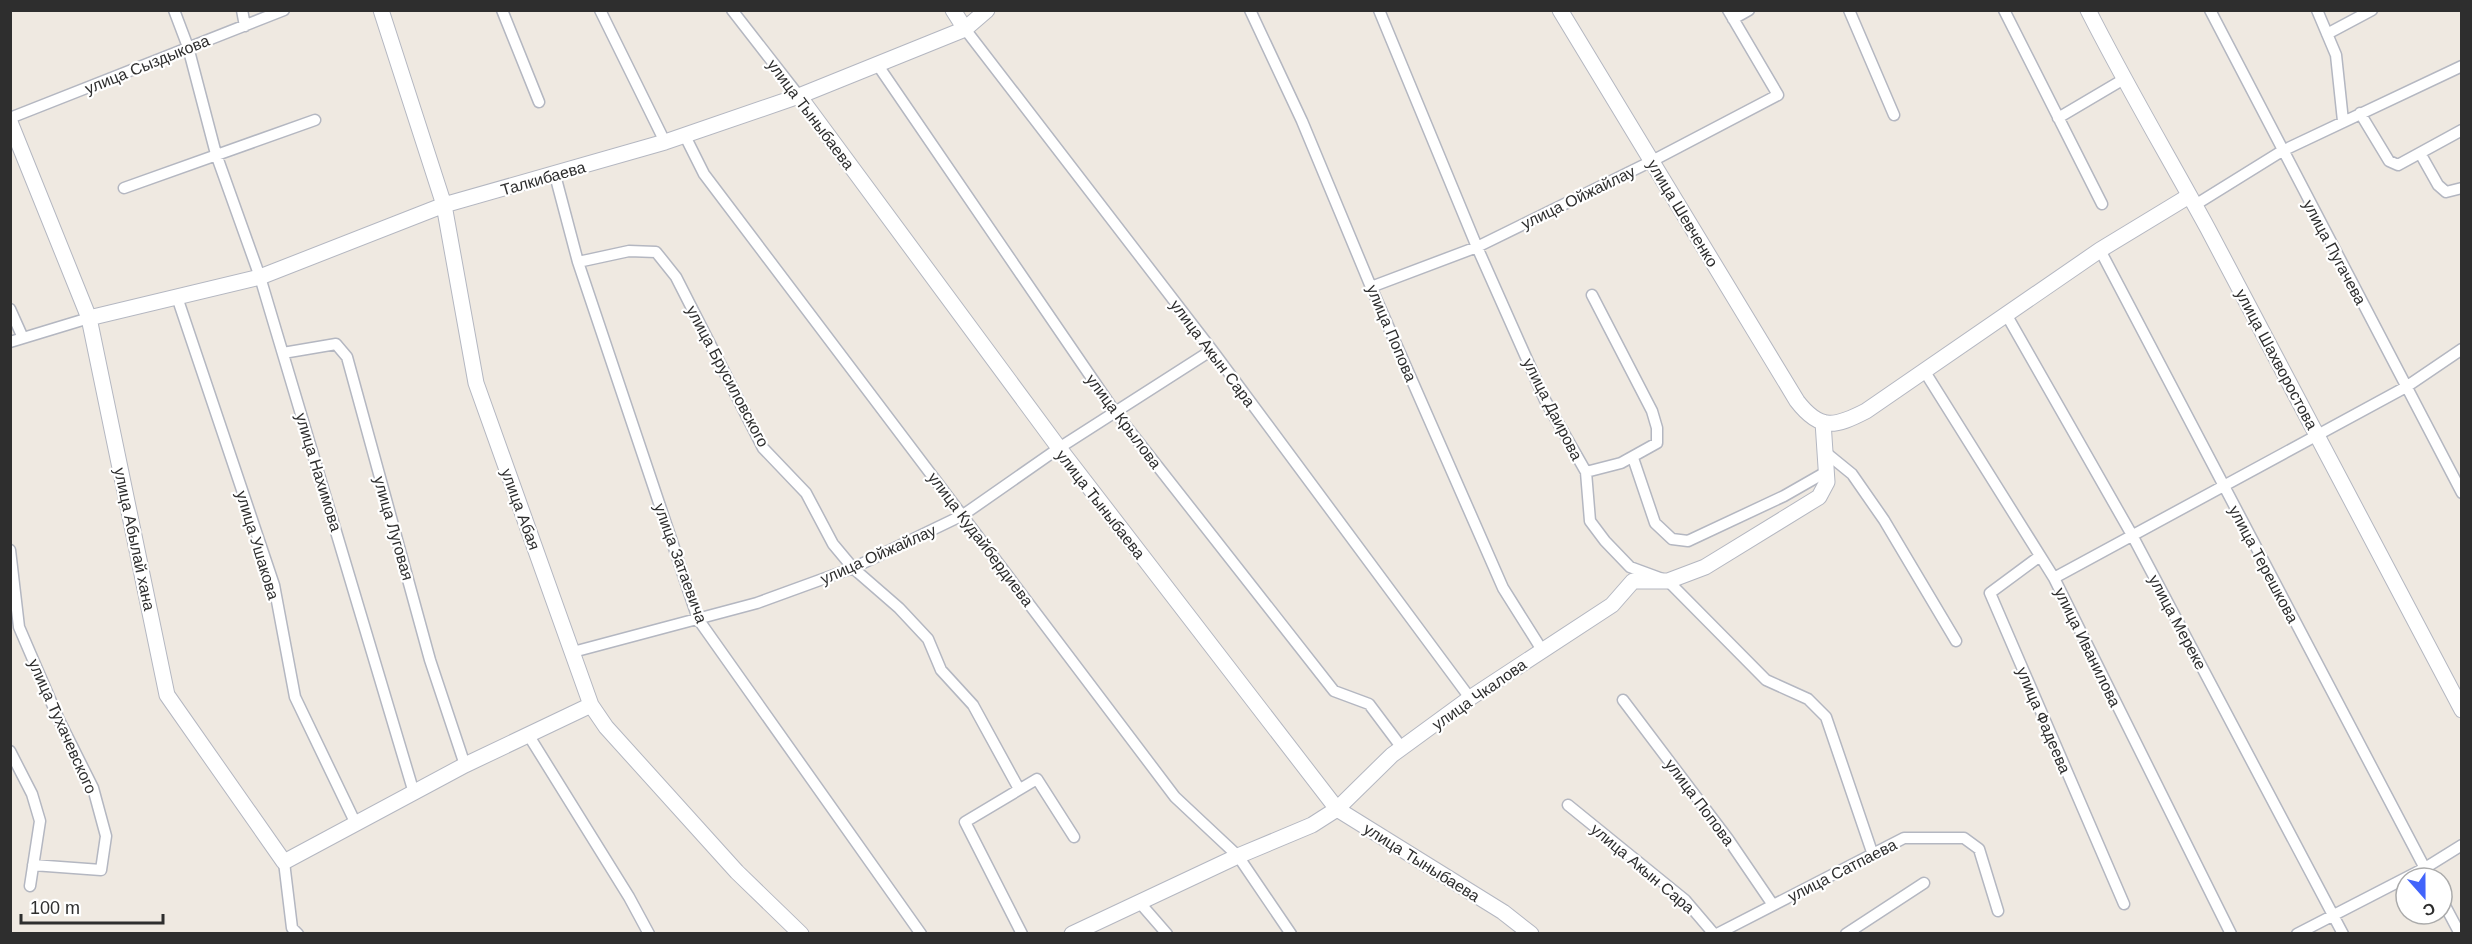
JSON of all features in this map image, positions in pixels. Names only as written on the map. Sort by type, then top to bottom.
[{"type":"street","name":"улица Нахимова","points":[[174,10],[188,47],[216,154],[260,277],[414,793]]},
{"type":"street","points":[[242,10],[245,26]]},
{"type":"street","name":"улица Сыздыкова","points":[[10,120],[284,10]]},
{"type":"street","name":"улица Абая","points":[[381,10],[444,205],[476,383],[591,705],[606,727],[737,873],[801,933]]},
{"type":"street","points":[[502,10],[539,102]]},
{"type":"street","points":[[600,10],[665,142]]},
{"type":"street","name":"улица Тыныбаева","points":[[732,10],[799,96],[1059,448],[1337,809],[1503,912],[1531,933]]},
{"type":"street","name":"улица Акын Сара","points":[[953,10],[965,29],[1212,350],[1470,698]]},
{"type":"street","name":"Талкибаева","points":[[89,318],[260,277],[444,205],[665,142],[799,96],[965,29],[987,10]]},
{"type":"street","name":"улица Попова","points":[[1250,10],[1302,122],[1503,588],[1542,650]]},
{"type":"street","name":"улица Даирова","points":[[1379,10],[1477,246],[1545,400],[1586,472],[1590,522],[1630,567],[1668,581],[1766,680],[1808,699],[1826,717],[1873,855]]},
{"type":"street","name":"улица Шевченко","points":[[1560,10],[1808,415],[1823,422]]},
{"type":"street","points":[[1731,15],[1749,10]]},
{"type":"street","points":[[1849,10],[1894,115]]},
{"type":"street","points":[[2004,10],[2102,204]]},
{"type":"street","name":"улица Шахворостова","points":[[2088,10],[2318,435],[2462,710]]},
{"type":"street","name":"улица Пугачева","points":[[2210,10],[2282,152],[2462,493]]},
{"type":"street","points":[[2317,10],[2336,55],[2343,121]]},
{"type":"street","points":[[2327,34],[2372,10]]},
{"type":"street","name":"улица Ойжайлау","points":[[1371,286],[1477,246],[1652,161],[1778,95],[1731,15]]},
{"type":"street","name":"улица Крылова","points":[[877,64],[1114,412],[1334,691],[1369,704],[1402,748]]},
{"type":"street","points":[[1823,422],[1833,424],[1856,416],[1925,372],[2100,250],[2282,152],[2462,66]]},
{"type":"street","points":[[2058,118],[2124,80]]},
{"type":"street","points":[[2360,113],[2390,161],[2398,165],[2462,130]]},
{"type":"street","name":"улица Абылай хана","points":[[10,120],[89,318],[167,695],[284,862],[292,928],[298,933]]},
{"type":"street","points":[[124,188],[315,120]]},
{"type":"street","name":"улица Кудайбердиева","points":[[684,134],[704,174],[1175,797],[1238,856],[1291,933]]},
{"type":"street","points":[[2420,153],[2438,185],[2446,192],[2462,188]]},
{"type":"street","name":"улица Затаевича","points":[[555,175],[578,262],[698,619],[921,933]]},
{"type":"street","name":"улица Терешкова","points":[[2100,250],[2424,866]]},
{"type":"street","name":"улица Брусиловского","points":[[578,262],[629,251],[656,252],[676,277],[763,448],[806,493],[833,544],[853,568],[899,608],[928,639],[941,670],[973,705],[1019,789]]},
{"type":"street","points":[[1586,472],[1633,458],[1657,443],[1657,428],[1652,411],[1592,295]]},
{"type":"street","name":"улица Ушакова","points":[[177,297],[274,585],[295,698],[356,824]]},
{"type":"street","points":[[10,309],[23,338]]},
{"type":"street","name":"улица Мереке","points":[[2006,314],[2132,535],[2343,933]]},
{"type":"street","points":[[10,342],[89,318]]},
{"type":"street","name":"улица Луговая","points":[[283,353],[336,344],[347,357],[430,660],[465,765]]},
{"type":"street","points":[[2054,578],[2224,488],[2406,387],[2462,349]]},
{"type":"street","name":"улица Ойжайлау","points":[[573,652],[757,603],[853,568],[963,515],[1059,448],[1212,350]]},
{"type":"street","name":"улица Иванилова","points":[[1925,372],[2054,578],[2231,933]]},
{"type":"street","name":"улица Чкалова","points":[[1072,933],[1098,929],[1140,903],[1238,856],[1312,825],[1337,809],[1402,748],[1470,698],[1612,605],[1633,581],[1668,581],[1705,567],[1819,497],[1827,482],[1823,422]]},
{"type":"street","points":[[1825,452],[1852,474],[1884,520],[1956,641]]},
{"type":"street","points":[[1633,458],[1655,523],[1672,538],[1688,541],[1784,496],[1826,472]]},
{"type":"street","name":"улица Тухачевского","points":[[10,550],[19,627],[59,720],[93,788],[106,836],[101,870],[33,865]]},
{"type":"street","name":"улица Фадеева","points":[[2040,556],[1990,593],[2124,904]]},
{"type":"street","name":"улица Попова","points":[[1623,700],[1728,839],[1773,905]]},
{"type":"street","points":[[284,862],[465,765],[591,705]]},
{"type":"street","points":[[529,736],[649,933]]},
{"type":"street","points":[[10,751],[32,794],[40,820],[30,886]]},
{"type":"street","points":[[1022,933],[965,822],[1037,779],[1074,837]]},
{"type":"street","name":"улица Акын Сара","points":[[1568,805],[1685,900],[1716,933]]},
{"type":"street","name":"улица Сатпаева","points":[[1716,933],[1904,838],[1964,838],[1978,849],[1998,911]]},
{"type":"street","points":[[2436,866],[2462,845]]},
{"type":"street","points":[[1846,933],[1924,883]]},
{"type":"street","points":[[2297,933],[2333,914],[2394,888]]},
{"type":"street","points":[[1140,903],[1167,933]]}]
